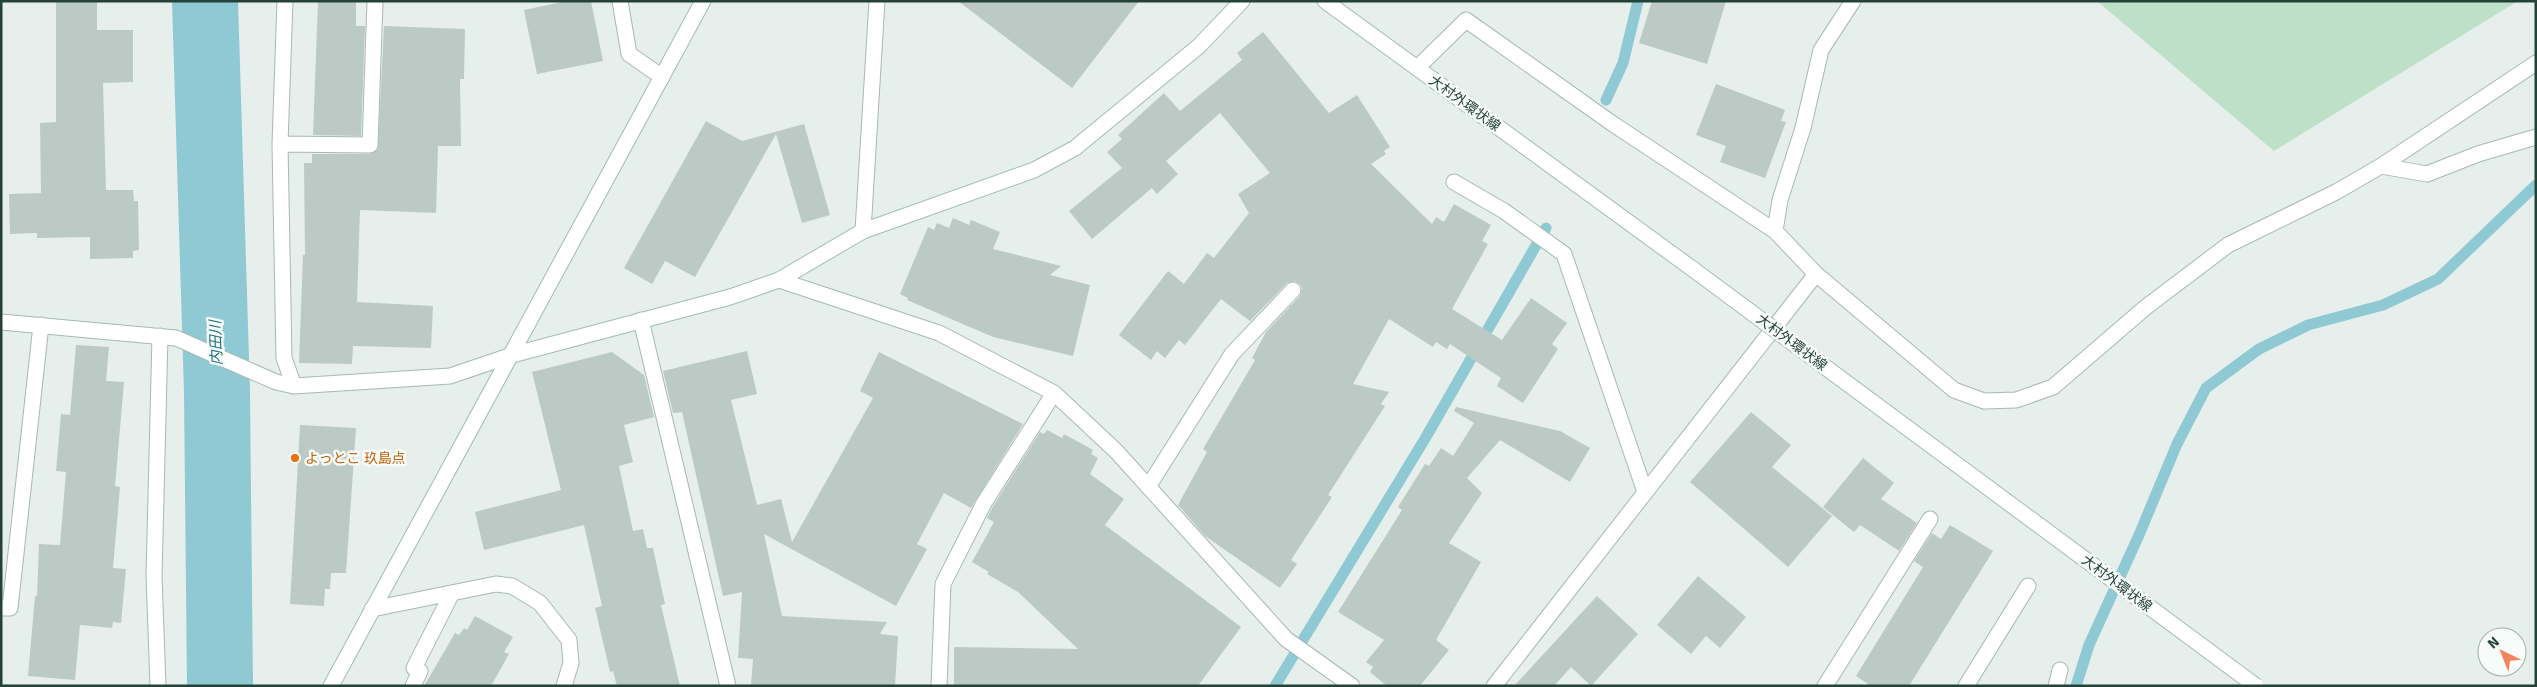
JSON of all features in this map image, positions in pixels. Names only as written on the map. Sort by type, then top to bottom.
[{"type":"street","points":[[285,1],[280,144],[284,358],[294,386]]},
{"type":"street","points":[[280,144],[370,145],[375,1]]},
{"type":"street","points":[[620,1],[629,54],[662,77]]},
{"type":"street","points":[[331,686],[703,1]]},
{"type":"street","points":[[863,231],[877,1]]},
{"type":"street","points":[[1,322],[176,338],[276,382],[294,386],[450,376],[512,355],[779,280],[863,231],[1034,170],[1075,148],[1199,46],[1242,1]]},
{"type":"street","name":"大村外環状線","points":[[1325,1],[1694,270],[2256,686]]},
{"type":"street","points":[[1775,231],[1780,200],[1803,128],[1821,50],[1853,1]]},
{"type":"street","points":[[1416,68],[1466,20],[1613,124],[1775,231],[1816,274],[1954,390],[1984,401],[2016,400],[2053,388],[2146,306],[2228,245],[2336,192],[2381,166],[2536,63]]},
{"type":"street","points":[[2381,166],[2427,174],[2478,154],[2536,137]]},
{"type":"street","points":[[1454,182],[1504,211],[1564,254],[1645,492]]},
{"type":"street","points":[[1494,686],[1816,274]]},
{"type":"street","points":[[779,280],[939,333],[1054,393],[1116,451],[1286,639],[1352,686]]},
{"type":"street","points":[[1148,487],[1232,354],[1293,290]]},
{"type":"street","points":[[641,320],[728,686]]},
{"type":"street","points":[[1,608],[10,608],[41,325]]},
{"type":"street","points":[[158,686],[154,576],[160,336]]},
{"type":"street","points":[[939,686],[942,584],[984,503],[1054,393]]},
{"type":"street","points":[[1825,686],[1930,519]]},
{"type":"street","points":[[372,609],[496,584],[512,586],[540,603],[569,640],[571,664],[564,686]]},
{"type":"street","points":[[1966,686],[2028,586]]},
{"type":"street","points":[[413,686],[420,672],[414,668],[452,593]]},
{"type":"street","points":[[2056,686],[2060,670]]},
{"type":"green space","points":[[2097,1],[2518,1],[2274,151]]},
{"type":"building","points":[[56,1],[97,1],[97,30],[133,30],[133,82],[103,83],[106,190],[133,190],[134,201],[138,201],[139,250],[133,251],[133,258],[90,259],[90,237],[37,238],[37,233],[10,234],[9,194],[41,193],[40,123],[56,122]]},
{"type":"building","points":[[318,1],[356,1],[356,26],[365,26],[361,136],[313,135]]},
{"type":"building","points":[[567,1],[591,1],[603,61],[537,74],[524,10]]},
{"type":"building","points":[[958,1],[1139,1],[1072,88]]},
{"type":"building","points":[[1652,1],[1726,1],[1707,64],[1639,43]]},
{"type":"building","points":[[384,26],[465,29],[464,79],[460,79],[461,146],[438,146],[436,213],[360,210],[357,302],[433,306],[431,348],[353,346],[352,364],[299,363],[303,255],[305,255],[304,163],[312,163],[312,154],[370,154],[378,149]]},
{"type":"building","points":[[1263,32],[1329,113],[1357,95],[1390,147],[1384,151],[1386,154],[1371,164],[1432,224],[1436,217],[1444,222],[1454,204],[1491,225],[1482,241],[1488,244],[1452,309],[1502,340],[1531,298],[1567,323],[1552,344],[1558,349],[1523,403],[1497,386],[1501,378],[1450,344],[1447,349],[1436,342],[1433,347],[1389,319],[1353,384],[1389,392],[1381,404],[1385,406],[1328,495],[1332,497],[1291,560],[1297,564],[1280,588],[1205,536],[1178,505],[1207,452],[1203,449],[1255,360],[1252,358],[1266,332],[1300,296],[1302,288],[1300,284],[1295,281],[1287,283],[1250,321],[1221,299],[1185,345],[1179,340],[1165,358],[1157,351],[1151,360],[1119,335],[1168,271],[1184,284],[1207,253],[1214,258],[1249,213],[1238,194],[1270,173],[1220,113],[1166,161],[1178,174],[1157,194],[1152,188],[1092,239],[1069,211],[1122,168],[1107,152],[1122,139],[1118,135],[1164,93],[1180,111],[1242,60],[1237,53]]},
{"type":"building","points":[[1716,84],[1785,110],[1781,121],[1786,122],[1765,178],[1720,162],[1726,146],[1696,135]]},
{"type":"building","points":[[706,121],[742,141],[804,124],[830,215],[802,223],[776,134],[695,277],[665,261],[652,284],[624,268]]},
{"type":"building","points":[[953,218],[969,225],[971,220],[1000,232],[993,249],[1061,266],[1050,275],[1090,285],[1073,356],[993,337],[907,300],[908,298],[900,294],[928,227],[934,230],[937,223],[949,228]]},
{"type":"building","points":[[76,345],[109,347],[106,381],[124,382],[115,486],[120,487],[113,568],[126,569],[121,623],[113,622],[112,628],[80,625],[75,680],[28,676],[35,596],[37,596],[39,544],[60,545],[66,472],[56,471],[61,414],[70,415]]},
{"type":"building","points":[[747,351],[757,394],[731,400],[757,505],[781,499],[792,542],[873,398],[860,391],[879,352],[1023,424],[971,508],[944,493],[917,544],[927,549],[896,606],[764,534],[782,616],[887,622],[880,634],[898,636],[895,686],[751,686],[753,659],[738,658],[742,592],[723,596],[682,412],[673,413],[663,371]]},
{"type":"building","points":[[612,352],[644,375],[654,417],[624,425],[633,462],[619,466],[633,531],[643,529],[647,548],[653,548],[665,604],[661,605],[680,686],[617,686],[613,671],[610,672],[595,608],[602,606],[584,525],[484,550],[475,512],[561,490],[532,372]]},
{"type":"building","points":[[1456,407],[1560,431],[1590,448],[1570,482],[1500,440],[1467,478],[1482,493],[1449,543],[1481,562],[1436,640],[1449,650],[1420,686],[1387,686],[1370,672],[1373,667],[1366,662],[1384,640],[1338,612],[1402,510],[1398,507],[1425,464],[1429,466],[1441,448],[1453,456],[1474,423],[1454,411]]},
{"type":"building","points":[[1751,412],[1791,445],[1772,467],[1832,516],[1788,567],[1690,482]]},
{"type":"building","points":[[300,425],[356,428],[346,573],[331,573],[330,589],[325,589],[324,606],[290,604]]},
{"type":"building","points":[[1047,430],[1062,438],[1064,434],[1093,450],[1091,454],[1098,458],[1090,474],[1124,499],[1105,525],[1241,627],[1198,686],[954,686],[954,647],[1078,649],[1018,592],[987,574],[989,572],[972,562],[994,522],[987,518],[992,508],[1040,432],[1044,434]]},
{"type":"building","points":[[1863,458],[1894,483],[1881,499],[1917,523],[1899,551],[1860,525],[1854,532],[1823,507]]},
{"type":"building","points":[[1950,525],[1993,551],[1909,686],[1871,686],[1856,676],[1923,567],[1914,561],[1932,533],[1941,539]]},
{"type":"building","points":[[1698,576],[1746,617],[1720,648],[1706,636],[1691,654],[1657,625]]},
{"type":"building","points":[[1597,596],[1638,634],[1591,686],[1571,667],[1554,686],[1514,686]]},
{"type":"building","points":[[475,616],[513,637],[504,652],[509,654],[491,686],[424,686],[455,633],[459,635],[464,628],[467,630]]},
{"type":"waterway","name":"内田川","points":[[205,1],[217,392],[220,686]]},
{"type":"waterway","points":[[1606,100],[1623,63],[1638,1]]},
{"type":"waterway","points":[[2076,686],[2089,645],[2139,535],[2177,444],[2206,388],[2259,349],[2308,325],[2383,305],[2438,279],[2536,185]]},
{"type":"waterway","points":[[1275,686],[1426,437],[1546,228]]},
{"type":"place","name":"よっとこ 玖島点","points":[[295,458]]}]
